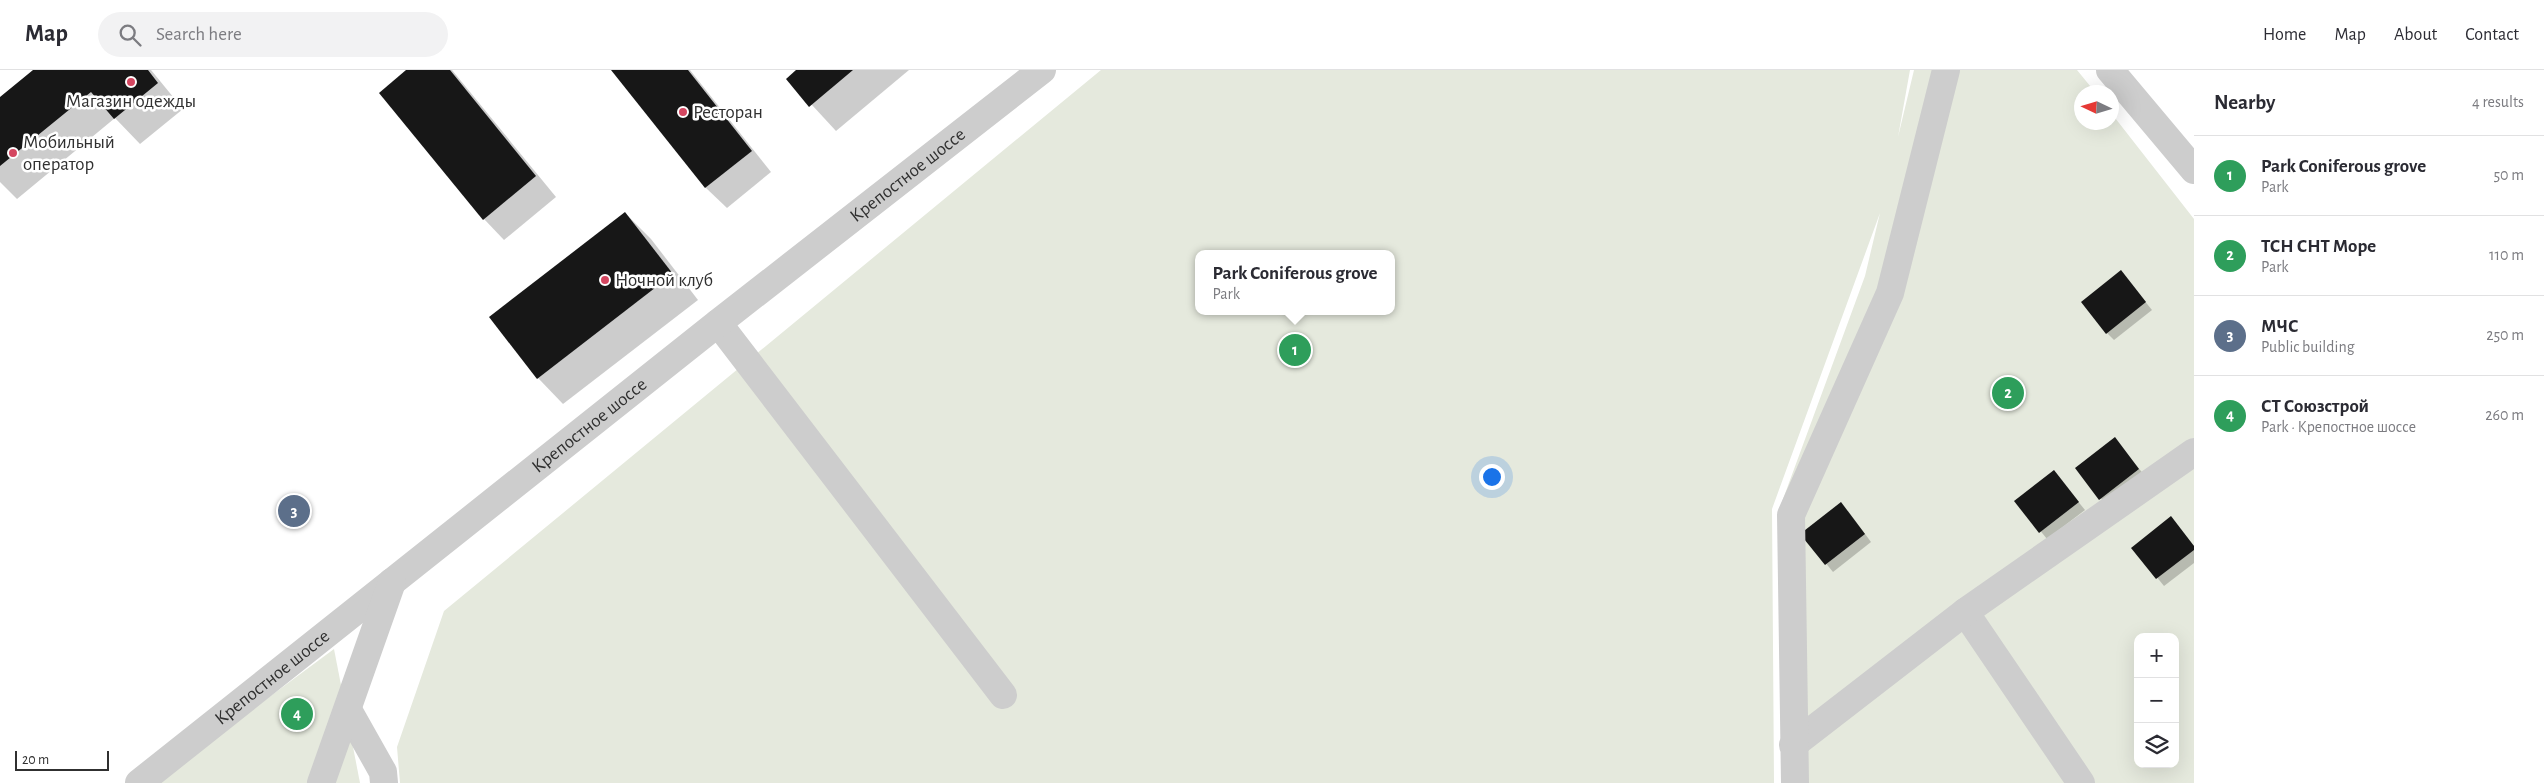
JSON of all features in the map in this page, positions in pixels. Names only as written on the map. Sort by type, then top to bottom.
[{"type":"street","name":"Крепостное шоссе","points":[[139,783],[718,323],[1042,70]]},
{"type":"street","points":[[1795,783],[1791,515],[1890,294],[1946,70]]},
{"type":"street","points":[[2110,70],[2194,170]]},
{"type":"street","points":[[718,323],[1003,695]]},
{"type":"street","points":[[1793,744],[1964,612],[2194,452]]},
{"type":"street","points":[[321,783],[392,582]]},
{"type":"street","points":[[1964,612],[2082,783]]},
{"type":"street","points":[[348,710],[383,772],[384,783]]},
{"type":"shaded area","points":[[1101,70],[1910,70],[1898,137],[1914,70],[2077,70],[2089,85],[2074,85],[2074,130],[2119,130],[2119,123],[2194,219],[2194,783],[1782,783],[1779,510],[1865,276],[1880,213],[1772,509],[1774,783],[400,783],[397,747],[444,611]]},
{"type":"shaded area","points":[[334,649],[360,783],[153,783]]},
{"type":"building","points":[[33,70],[148,70],[158,83],[114,119],[91,92],[0,166],[0,97]]},
{"type":"building","points":[[406,70],[450,70],[536,176],[483,220],[379,93]]},
{"type":"building","points":[[611,70],[688,70],[752,151],[705,188]]},
{"type":"building","points":[[796,70],[853,70],[809,107],[786,79]]},
{"type":"building","points":[[625,212],[673,274],[537,379],[489,317]]},
{"type":"building","points":[[2121,270],[2146,302],[2106,334],[2081,302]]},
{"type":"building","points":[[2115,437],[2139,469],[2099,500],[2075,468]]},
{"type":"building","points":[[2054,470],[2079,502],[2039,533],[2014,501]]},
{"type":"building","points":[[1841,502],[1865,534],[1825,565],[1800,534]]},
{"type":"building","points":[[2171,516],[2194,546],[2194,550],[2156,579],[2131,548]]},
{"type":"place","name":"Магазин одежды","points":[[131,82]]},
{"type":"place","name":"Ресторан","points":[[683,112]]},
{"type":"place","name":"Мобильный оператор","points":[[13,153]]},
{"type":"place","name":"Ночной клуб","points":[[605,280]]},
{"type":"place","name":"Park Coniferous grove","points":[[1295,350]]},
{"type":"place","name":"ТСН СНТ Море","points":[[2008,393]]},
{"type":"place","name":"МЧС","points":[[294,511]]},
{"type":"place","name":"СТ Союзстрой","points":[[297,714]]}]
